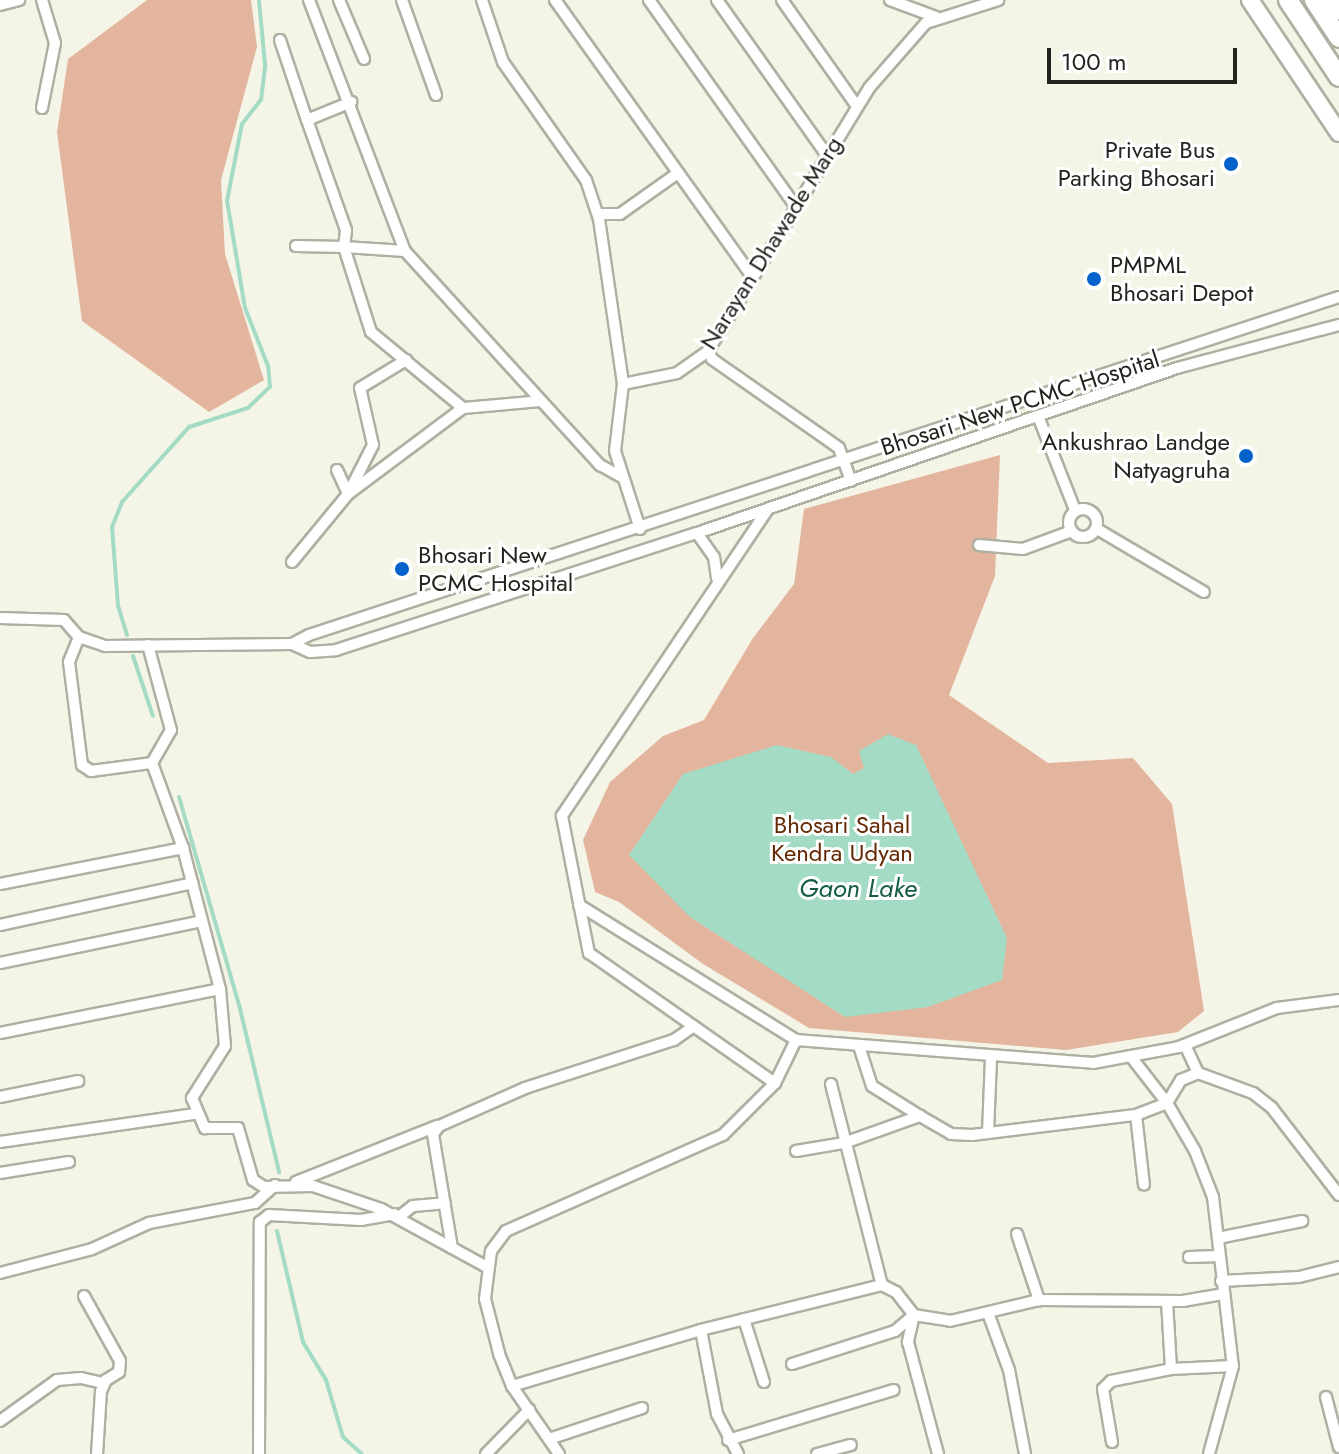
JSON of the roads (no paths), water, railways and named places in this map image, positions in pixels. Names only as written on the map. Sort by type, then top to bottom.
[{"type":"highway","points":[[1288,0],[1339,77]]},
{"type":"highway","points":[[1314,0],[1339,38]]},
{"type":"main road","points":[[1250,0],[1339,133]]},
{"type":"main road","points":[[1333,0],[1339,11]]},
{"type":"street","points":[[0,5],[19,0]]},
{"type":"street","points":[[42,0],[55,43],[42,108]]},
{"type":"street","points":[[309,0],[351,102],[405,251],[600,465],[620,476]]},
{"type":"street","points":[[339,0],[364,59]]},
{"type":"street","points":[[402,0],[436,95]]},
{"type":"street","points":[[482,0],[503,62],[586,180],[598,214],[623,384],[615,451],[620,476],[640,529]]},
{"type":"street","points":[[555,0],[752,276]]},
{"type":"street","points":[[649,0],[794,204]]},
{"type":"street","points":[[717,0],[826,154]]},
{"type":"street","points":[[782,0],[856,105]]},
{"type":"street","points":[[890,0],[936,17],[977,3],[998,0]]},
{"type":"street","name":"Narayan Dhawade Marg","points":[[623,384],[677,373],[708,351],[856,105],[936,17]]},
{"type":"street","points":[[280,40],[346,230],[344,247],[371,332],[463,408]]},
{"type":"street","points":[[307,120],[351,102]]},
{"type":"street","points":[[598,214],[620,214],[678,173]]},
{"type":"street","points":[[296,246],[405,251]]},
{"type":"street","name":"Bhosari New PCMC Hospital","points":[[292,644],[309,635],[702,509],[1339,297]]},
{"type":"street","name":"Bhosari New PCMC Hospital","points":[[0,618],[64,620],[79,637],[105,646],[292,644],[310,652],[336,650],[748,516],[1177,368],[1339,325]]},
{"type":"street","points":[[708,351],[712,359],[839,448],[851,481]]},
{"type":"street","points":[[292,562],[348,494],[373,445],[360,388],[406,360]]},
{"type":"street","points":[[348,494],[463,408],[541,401]]},
{"type":"street","points":[[1038,416],[1075,510]]},
{"type":"street","points":[[337,470],[348,494]]},
{"type":"street","points":[[741,496],[748,516]]},
{"type":"street","points":[[702,509],[709,529]]},
{"type":"street","points":[[768,509],[717,579],[562,816],[589,953],[775,1083]]},
{"type":"street","points":[[1075,510],[1090,510],[1097,529],[1204,592]]},
{"type":"street","points":[[1072,531],[1069,519],[1075,510]]},
{"type":"street","points":[[979,545],[1023,549],[1072,531],[1088,537],[1097,529]]},
{"type":"street","points":[[697,533],[714,557],[717,579]]},
{"type":"street","points":[[79,637],[69,662],[82,765],[91,771],[152,763]]},
{"type":"street","points":[[148,645],[171,730],[152,763],[183,848],[220,989],[225,1046],[195,1087],[195,1114],[205,1128],[238,1128],[253,1180],[264,1187],[294,1183],[439,1126],[525,1088],[674,1040],[694,1026]]},
{"type":"street","points":[[0,884],[183,848]]},
{"type":"street","points":[[0,925],[192,883]]},
{"type":"street","points":[[579,905],[796,1040],[1054,1063],[1132,1058],[1185,1045],[1277,1008],[1339,1000]]},
{"type":"street","points":[[0,963],[202,921]]},
{"type":"street","points":[[0,1033],[220,989]]},
{"type":"street","points":[[559,1454],[552,1438],[512,1386],[485,1299],[491,1251],[506,1231],[723,1135],[775,1083],[796,1040]]},
{"type":"street","points":[[1185,1045],[1198,1073]]},
{"type":"street","points":[[859,1046],[872,1086],[951,1134],[988,1133],[1136,1115],[1167,1103],[1181,1080],[1198,1073],[1253,1093],[1272,1108],[1339,1195]]},
{"type":"street","points":[[988,1133],[991,1057]]},
{"type":"street","points":[[1132,1058],[1167,1103],[1206,1175],[1218,1238],[1222,1294],[1233,1366],[1209,1454]]},
{"type":"street","points":[[0,1097],[78,1081]]},
{"type":"street","points":[[831,1084],[882,1285]]},
{"type":"street","points":[[0,1142],[195,1114]]},
{"type":"street","points":[[1136,1115],[1144,1185]]},
{"type":"street","points":[[796,1151],[844,1143],[920,1116]]},
{"type":"street","points":[[439,1126],[433,1134],[452,1248]]},
{"type":"street","points":[[0,1173],[69,1162]]},
{"type":"street","points":[[294,1183],[397,1215],[487,1267]]},
{"type":"street","points":[[0,1273],[92,1249],[149,1223],[255,1203],[275,1185]]},
{"type":"street","points":[[259,1454],[260,1222],[269,1215],[361,1220],[397,1215],[413,1206],[445,1203]]},
{"type":"street","points":[[1218,1238],[1302,1221]]},
{"type":"street","points":[[1017,1234],[1039,1300]]},
{"type":"street","points":[[1189,1257],[1219,1256]]},
{"type":"street","points":[[1221,1281],[1299,1277],[1336,1269]]},
{"type":"street","points":[[512,1386],[701,1330],[882,1285],[896,1292],[914,1315],[950,1321],[1039,1300],[1167,1301],[1222,1294]]},
{"type":"street","points":[[0,1421],[57,1380],[103,1383],[119,1372],[120,1361],[84,1296]]},
{"type":"street","points":[[1167,1301],[1171,1369]]},
{"type":"street","points":[[988,1313],[1009,1370],[1025,1454]]},
{"type":"street","points":[[792,1364],[895,1331],[914,1315]]},
{"type":"street","points":[[914,1315],[908,1342],[938,1454]]},
{"type":"street","points":[[744,1319],[764,1382]]},
{"type":"street","points":[[701,1330],[717,1414],[738,1454]]},
{"type":"street","points":[[1112,1442],[1105,1384],[1171,1369],[1233,1366]]},
{"type":"street","points":[[97,1454],[103,1383]]},
{"type":"street","points":[[728,1440],[894,1390]]},
{"type":"street","points":[[1326,1397],[1339,1447]]},
{"type":"street","points":[[552,1438],[642,1408]]},
{"type":"street","points":[[486,1454],[529,1410]]},
{"type":"street","points":[[817,1454],[851,1445]]},
{"type":"water","name":"Gaon Lake","points":[[888,734],[916,745],[1007,938],[1002,980],[928,1007],[845,1017],[690,917],[629,855],[683,774],[777,745],[831,757],[853,774],[864,768],[859,751]]},
{"type":"waterway","points":[[127,635],[118,606],[112,527],[122,502],[189,427],[248,408],[270,387],[268,366],[245,308],[227,201],[242,124],[261,100],[265,65],[259,0]]},
{"type":"waterway","points":[[133,656],[153,716]]},
{"type":"waterway","points":[[179,797],[240,1009],[279,1172]]},
{"type":"waterway","points":[[277,1231],[303,1342],[326,1380],[343,1437],[362,1454]]},
{"type":"place","name":"Private Bus Parking Bhosari","points":[[1231,164]]},
{"type":"place","name":"PMPML Bhosari Depot","points":[[1094,279]]},
{"type":"place","name":"Ankushrao Landge Natyagruha","points":[[1246,456]]},
{"type":"place","name":"Bhosari New PCMC Hospital","points":[[402,569]]},
{"type":"park label","name":"Bhosari Sahal Kendra Udyan","points":[[842,839]]}]
